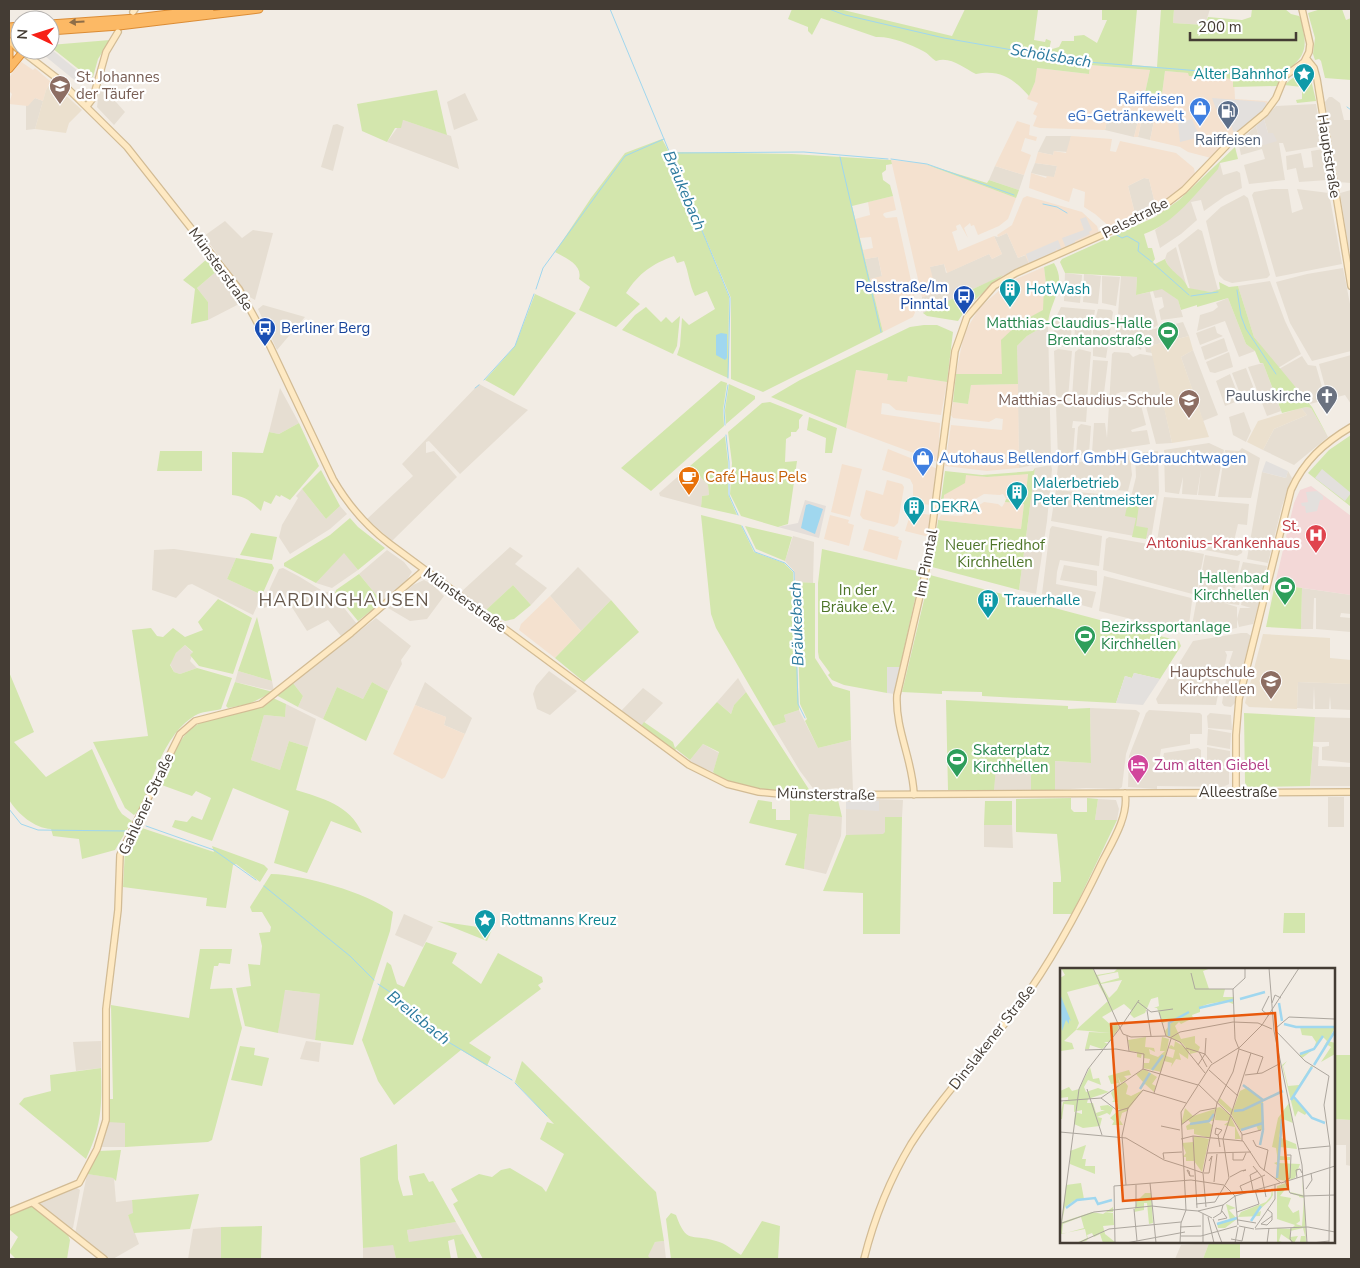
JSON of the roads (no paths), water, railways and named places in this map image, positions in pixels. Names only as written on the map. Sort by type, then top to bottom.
[{"type":"highway","points":[[60,23],[136,18],[210,9]]},
{"type":"highway","points":[[60,30],[129,25],[259,9]]},
{"type":"highway","points":[[9,49],[9,61]]},
{"type":"main road","points":[[1302,9],[1310,44],[1306,58]]},
{"type":"main road","points":[[87,106],[93,98],[106,52],[118,32]]},
{"type":"main road","name":"Hauptstraße","points":[[1306,58],[1314,68],[1317,81],[1351,286]]},
{"type":"main road","name":"Pelsstraße","points":[[962,328],[972,310],[983,296],[1009,276],[1137,220],[1170,202],[1230,142],[1271,107],[1285,76],[1306,58]]},
{"type":"main road","name":"Münsterstraße","points":[[33,60],[58,79],[127,147],[239,289],[254,313],[342,494],[372,530],[645,733],[708,776],[727,784],[767,793],[790,795],[1125,793]]},
{"type":"main road","name":"Im Pinntal","points":[[914,795],[913,774],[899,728],[897,695],[928,561],[953,365],[962,328]]},
{"type":"main road","points":[[1236,792],[1236,735],[1239,699],[1291,490],[1300,472],[1314,454],[1351,427]]},
{"type":"main road","name":"Gahlener Straße","points":[[9,1212],[79,1183],[103,1133],[108,1101],[106,1009],[118,910],[120,855],[180,734],[195,721],[261,704],[351,633],[424,570]]},
{"type":"main road","name":"Alleestraße","points":[[1125,793],[1351,792]]},
{"type":"main road","name":"Dinslakener Straße","points":[[864,1259],[884,1196],[910,1146],[934,1111],[1020,1004],[1044,970],[1086,896],[1117,832],[1122,815],[1122,800],[1125,793]]},
{"type":"main road","points":[[34,1203],[104,1259]]},
{"type":"water","points":[[721,333],[727,334],[727,358],[725,360],[716,355],[716,335]]},
{"type":"water","points":[[809,504],[823,509],[815,534],[801,528],[806,505]]},
{"type":"waterway","name":"Bräukebach","points":[[610,9],[730,298],[728,378]]},
{"type":"waterway","name":"Schölsbach","points":[[829,9],[845,15],[944,38],[1075,61],[1276,77]]},
{"type":"waterway","name":"Schölsbach","points":[[1347,107],[1351,110]]},
{"type":"waterway","points":[[536,289],[543,268],[625,156],[664,139]]},
{"type":"waterway","points":[[672,153],[804,152],[888,159]]},
{"type":"waterway","points":[[840,157],[881,332]]},
{"type":"waterway","points":[[891,159],[927,164],[1014,195]]},
{"type":"waterway","points":[[1043,204],[1057,207],[1067,213]]},
{"type":"waterway","points":[[1117,235],[1122,238],[1127,236],[1139,243],[1138,251],[1152,262]]},
{"type":"waterway","points":[[1154,264],[1189,295]]},
{"type":"waterway","points":[[1237,290],[1241,316],[1246,329],[1276,374]]},
{"type":"waterway","points":[[1191,296],[1218,292]]},
{"type":"waterway","points":[[484,380],[515,346],[534,294]]},
{"type":"waterway","points":[[475,388],[479,385]]},
{"type":"waterway","name":"Bräukebach","points":[[725,425],[724,410],[728,385]]},
{"type":"waterway","name":"Bräukebach","points":[[726,435],[729,462],[729,495],[738,515]]},
{"type":"waterway","name":"Bräukebach","points":[[742,526],[755,552],[785,563],[794,572],[798,704],[805,718]]},
{"type":"waterway","name":"Breilsbach","points":[[9,809],[21,824],[38,830],[126,831]]},
{"type":"waterway","name":"Breilsbach","points":[[137,831],[143,826]]},
{"type":"waterway","name":"Breilsbach","points":[[146,826],[214,850],[256,880]]},
{"type":"waterway","name":"Breilsbach","points":[[264,886],[350,956],[374,980]]},
{"type":"waterway","name":"Breilsbach","points":[[378,984],[411,1006],[440,1037],[512,1080]]},
{"type":"waterway","name":"Breilsbach","points":[[515,1083],[547,1116]]},
{"type":"place","name":"Alter Bahnhof","points":[[1304,93]]},
{"type":"place","name":"St. Johannes der Täufer","points":[[60,105]]},
{"type":"place","name":"Raiffeisen eG-Getränkewelt","points":[[1200,127]]},
{"type":"place","name":"Raiffeisen","points":[[1228,130]]},
{"type":"place","name":"HotWash","points":[[1010,308]]},
{"type":"place","name":"Pelsstraße/Im Pinntal","points":[[964,315]]},
{"type":"place","name":"Berliner Berg","points":[[265,347]]},
{"type":"place","name":"Matthias-Claudius-Halle Brentanostraße","points":[[1168,351]]},
{"type":"place","name":"Pauluskirche","points":[[1327,415]]},
{"type":"place","name":"Matthias-Claudius-Schule","points":[[1189,419]]},
{"type":"place","name":"Autohaus Bellendorf GmbH Gebrauchtwagen","points":[[923,477]]},
{"type":"place","name":"Café Haus Pels","points":[[689,496]]},
{"type":"place","name":"Malerbetrieb Peter Rentmeister","points":[[1017,511]]},
{"type":"place","name":"DEKRA","points":[[914,526]]},
{"type":"place","name":"St. Antonius-Krankenhaus","points":[[1316,554]]},
{"type":"place","name":"Hallenbad Kirchhellen","points":[[1285,606]]},
{"type":"place","name":"Trauerhalle","points":[[988,619]]},
{"type":"place","name":"Bezirkssportanlage Kirchhellen","points":[[1085,655]]},
{"type":"place","name":"Hauptschule Kirchhellen","points":[[1271,700]]},
{"type":"place","name":"Skaterplatz Kirchhellen","points":[[957,778]]},
{"type":"place","name":"Zum alten Giebel","points":[[1138,784]]},
{"type":"place","name":"Rottmanns Kreuz","points":[[485,939]]},
{"type":"district","name":"HARDINGHAUSEN","points":[[344,600]]},
{"type":"park label","name":"Neuer Friedhof Kirchhellen","points":[[995,554]]},
{"type":"park label","name":"In der Bräuke e.V.","points":[[858,598]]}]
